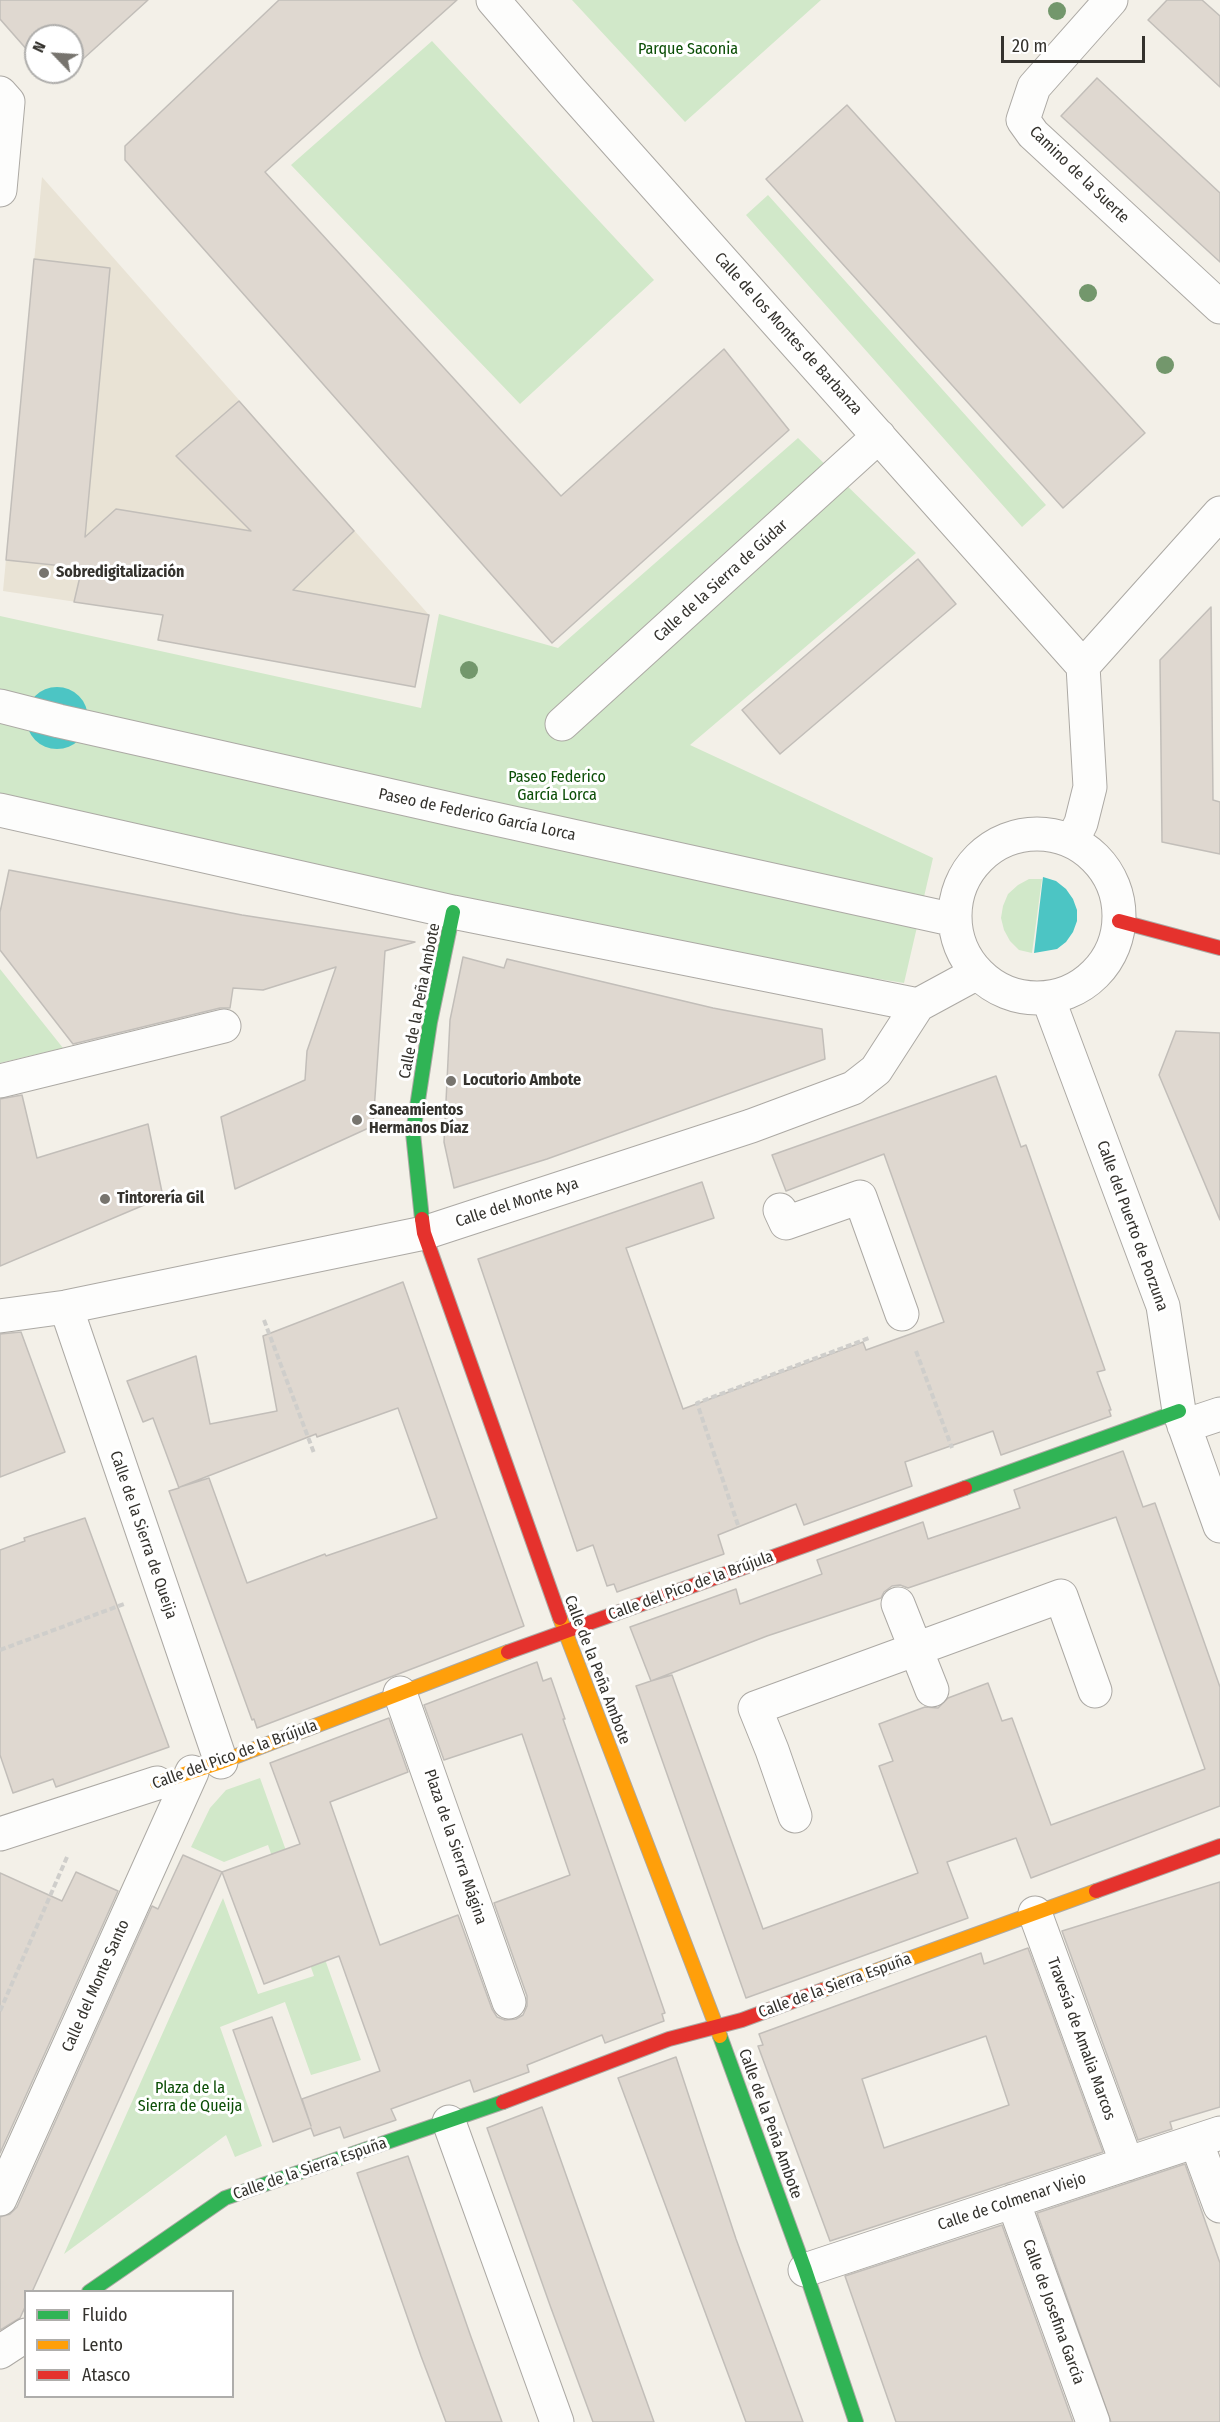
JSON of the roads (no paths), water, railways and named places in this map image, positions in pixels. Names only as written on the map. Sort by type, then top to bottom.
[{"type":"street","name":"Calle de los Montes de Barbanza","points":[[493,0],[571,91],[1083,666]]},
{"type":"street","name":"Camino de la Suerte","points":[[1111,0],[1034,87],[1023,120],[1034,134],[1220,307]]},
{"type":"street","points":[[0,190],[4,97]]},
{"type":"street","name":"Calle de la Sierra de Gúdar","points":[[562,724],[879,436]]},
{"type":"street","points":[[1072,842],[1081,823],[1090,787],[1083,666],[1220,513]]},
{"type":"street","name":"Paseo de Federico García Lorca","points":[[0,706],[955,920]]},
{"type":"street","points":[[0,810],[453,912],[918,1005]]},
{"type":"street","points":[[1045,834],[1072,842],[1100,862],[1115,887],[1119,921],[1115,944],[1101,968],[1077,989],[1048,998],[1018,997],[999,990],[977,973],[962,951],[955,920],[958,894],[969,870],[990,849],[1016,836],[1045,834]]},
{"type":"street","name":"Calle de la Peña Ambote","points":[[453,912],[430,1022],[413,1132],[424,1233],[564,1631],[717,2026],[805,2270],[856,2422]]},
{"type":"street","points":[[1119,921],[1220,948]]},
{"type":"street","name":"Calle del Monte Aya","points":[[0,1316],[66,1307],[424,1233],[751,1126],[853,1088],[876,1070],[918,1005],[977,973]]},
{"type":"street","name":"Calle del Puerto de Porzuna","points":[[1048,998],[1163,1306],[1182,1419],[1220,1526]]},
{"type":"street","points":[[0,1081],[224,1026]]},
{"type":"street","points":[[780,1210],[786,1223],[860,1197],[902,1314]]},
{"type":"street","name":"Calle de la Sierra de Queija","points":[[66,1307],[161,1590],[207,1767]]},
{"type":"street","points":[[1182,1419],[1220,1414]]},
{"type":"street","name":"Calle del Pico de la Brújula","points":[[0,1834],[207,1767],[564,1631],[1182,1419]]},
{"type":"street","points":[[795,1816],[755,1708],[1061,1596],[1095,1691]]},
{"type":"street","points":[[898,1604],[932,1690]]},
{"type":"street","name":"Plaza de la Sierra Mágina","points":[[400,1693],[509,2002]]},
{"type":"street","name":"Calle del Monte Santo","points":[[0,2199],[207,1767]]},
{"type":"street","name":"Calle de la Sierra Espuña","points":[[92,2290],[225,2198],[449,2122],[669,2039],[742,2020],[1220,1846]]},
{"type":"street","name":"Travesía de Amalia Marcos","points":[[1035,1913],[1127,2164]]},
{"type":"street","points":[[449,2122],[557,2422]]},
{"type":"street","points":[[1208,2137],[1220,2206]]},
{"type":"street","name":"Calle de Colmenar Viejo","points":[[805,2270],[1208,2137]]},
{"type":"street","name":"Calle de Josefina García","points":[[1013,2201],[1093,2422]]},
{"type":"street","points":[[0,2352],[24,2336]]},
{"type":"water","points":[[51,687],[63,687],[79,696],[86,706],[88,718],[86,730],[79,740],[63,749],[51,749],[40,744],[31,735],[26,724],[26,712],[31,701],[40,692]]},
{"type":"water","points":[[1043,877],[1056,881],[1066,889],[1077,910],[1077,921],[1066,942],[1057,949],[1034,953]]},
{"type":"place","name":"Sobredigitalización","points":[[44,573]]},
{"type":"place","name":"Locutorio Ambote","points":[[451,1081]]},
{"type":"place","name":"Saneamientos Hermanos Díaz","points":[[357,1120]]},
{"type":"place","name":"Tintorería Gil","points":[[105,1199]]},
{"type":"park label","name":"Parque Saconia","points":[[688,50]]},
{"type":"park label","name":"Paseo Federico García Lorca","points":[[557,787]]},
{"type":"park label","name":"Plaza de la Sierra de Queija","points":[[190,2098]]}]
